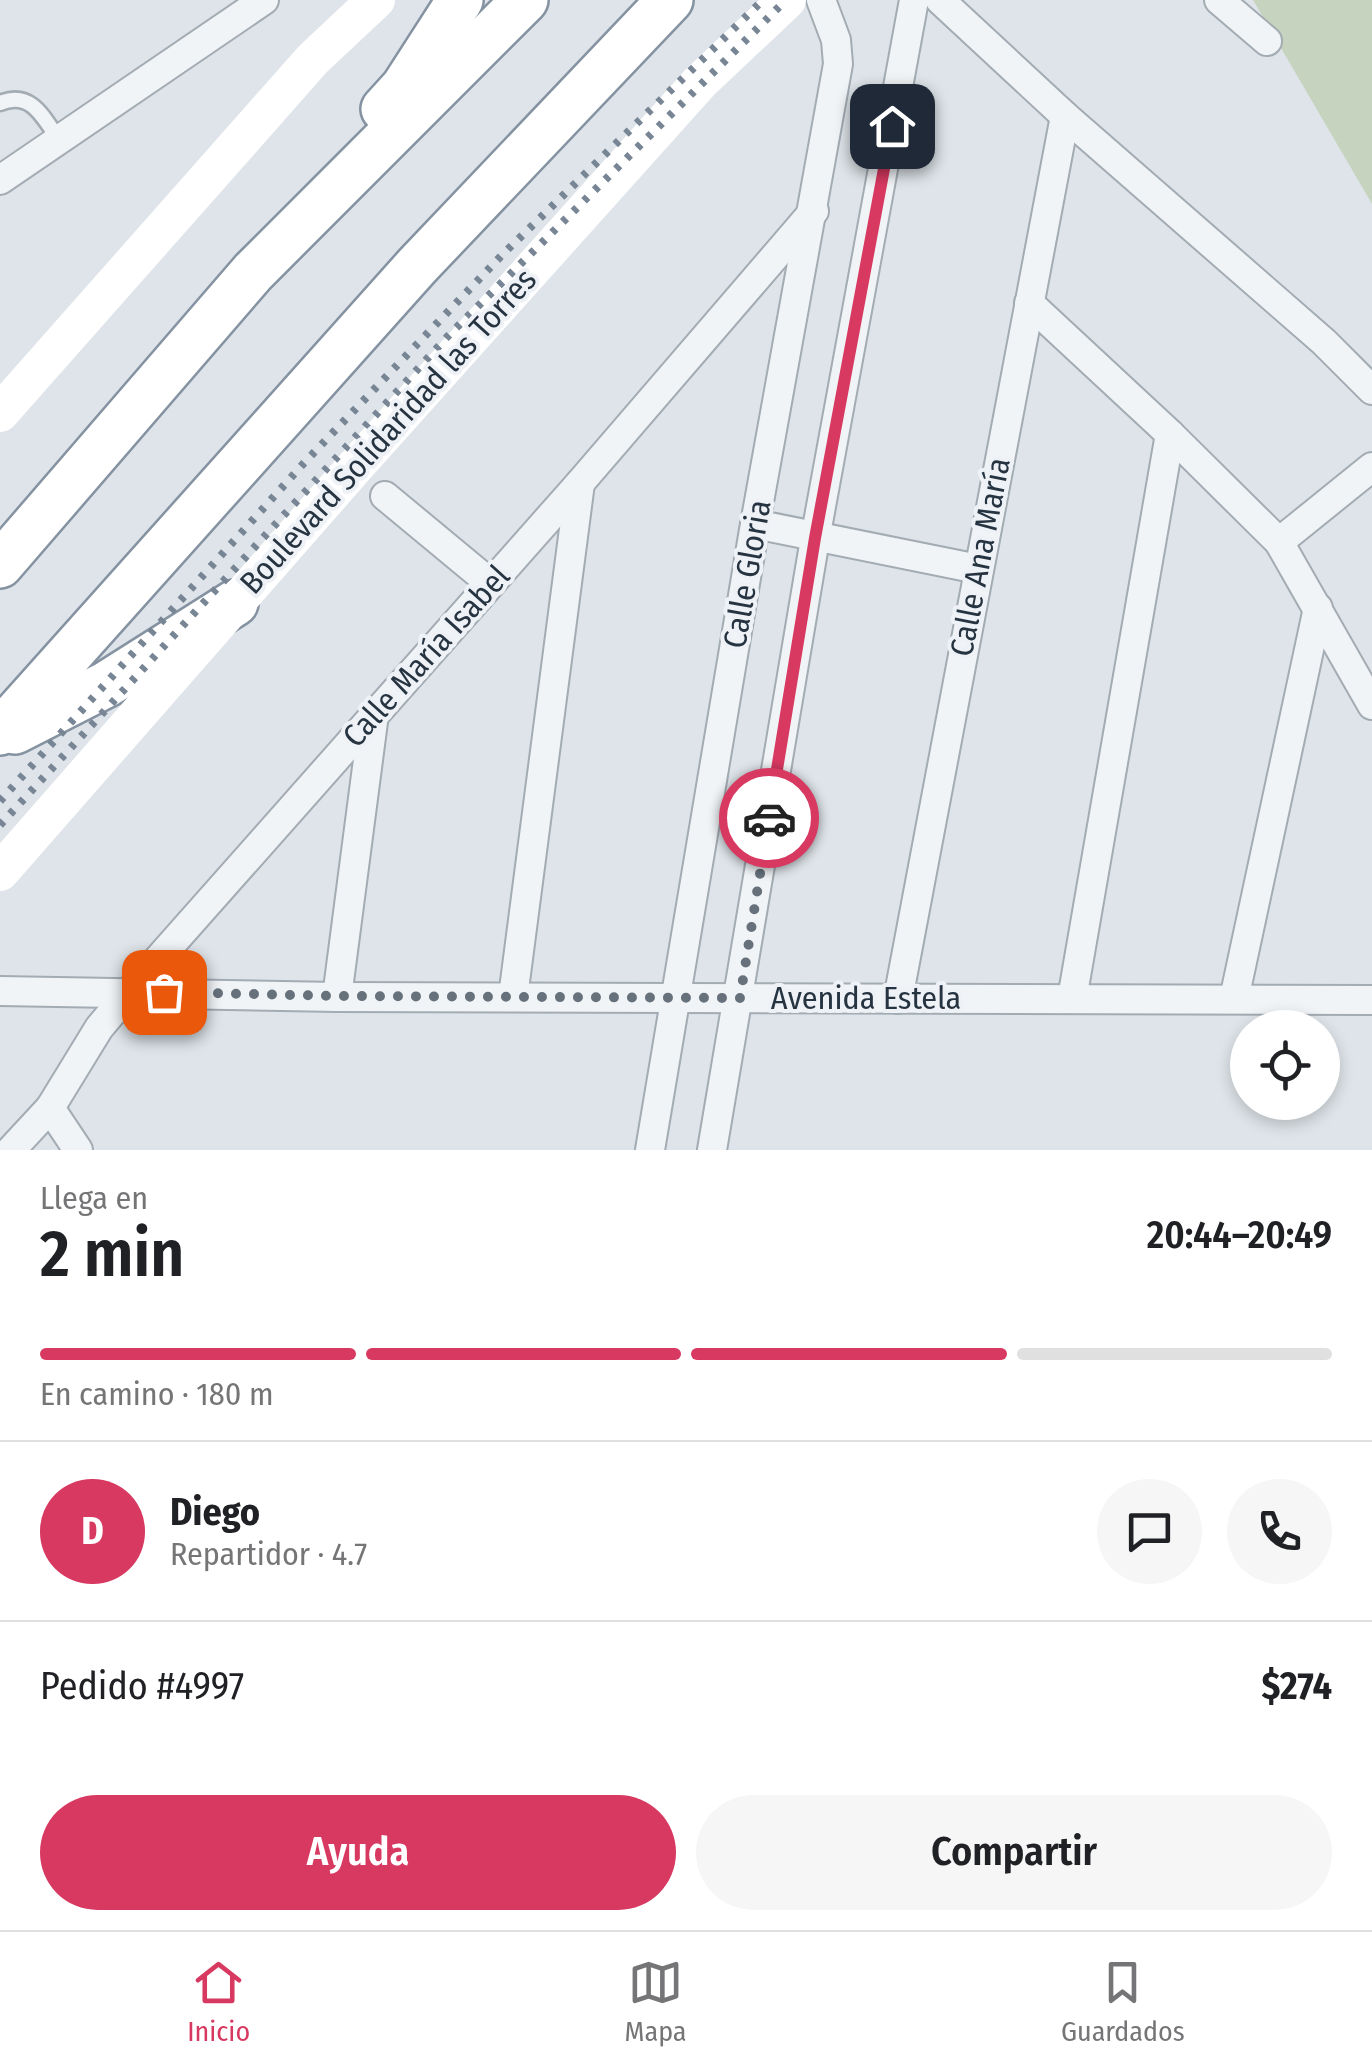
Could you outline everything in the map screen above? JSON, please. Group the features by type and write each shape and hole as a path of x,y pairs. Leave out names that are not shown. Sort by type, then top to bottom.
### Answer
{"highway":[{"path":"253,272 310,194 404,87 460,0"},
{"path":"0,565 253,272 524,0"},
{"path":"0,736 418,266 670,0"},
{"path":"0,736 107,684 235,603"}],"main road":[{"path":"0,414 312,59 376,0"},
{"name":"Boulevard Solidaridad las Torres","path":"0,872 700,82 787,0"}],"street":[{"path":"0,180 264,0"},
{"name":"Calle Gloria","path":"650,1150 755,524 838,64 836,40 821,0"},
{"path":"940,0 1065,116 1324,342 1372,390"},
{"path":"1219,0 1267,41"},
{"name":"Calle Gloria","path":"712,1150 815,538 918,4"},
{"name":"Calle Ana María","path":"898,999 1065,116"},
{"name":"Calle María Isabel","path":"11,1150 50,1108 99,1028 130,991 814,211"},
{"path":"1029,303 1280,542 1372,705"},
{"path":"1072,999 1170,434"},
{"path":"1280,542 1372,466"},
{"path":"513,996 580,482"},
{"path":"385,496 490,583"},
{"path":"755,524 978,570"},
{"path":"1234,999 1318,608"},
{"path":"337,996 374,714"},
{"name":"Avenida Estela","path":"0,991 1372,1000"},
{"path":"50,1108 78,1150"}],"lane":[{"path":"0,104 25,99 59,140"}],"green space":[{"path":"1253,0 1372,0 1372,204"}],"railway":[{"path":"0,801 304,463 502,255 763,0"},
{"path":"0,825 448,336 786,0"}],"way so far":[{"path":"164,992 740,998 769,818"}],"route":[{"path":"769,818 815,538 892,126"}]}
